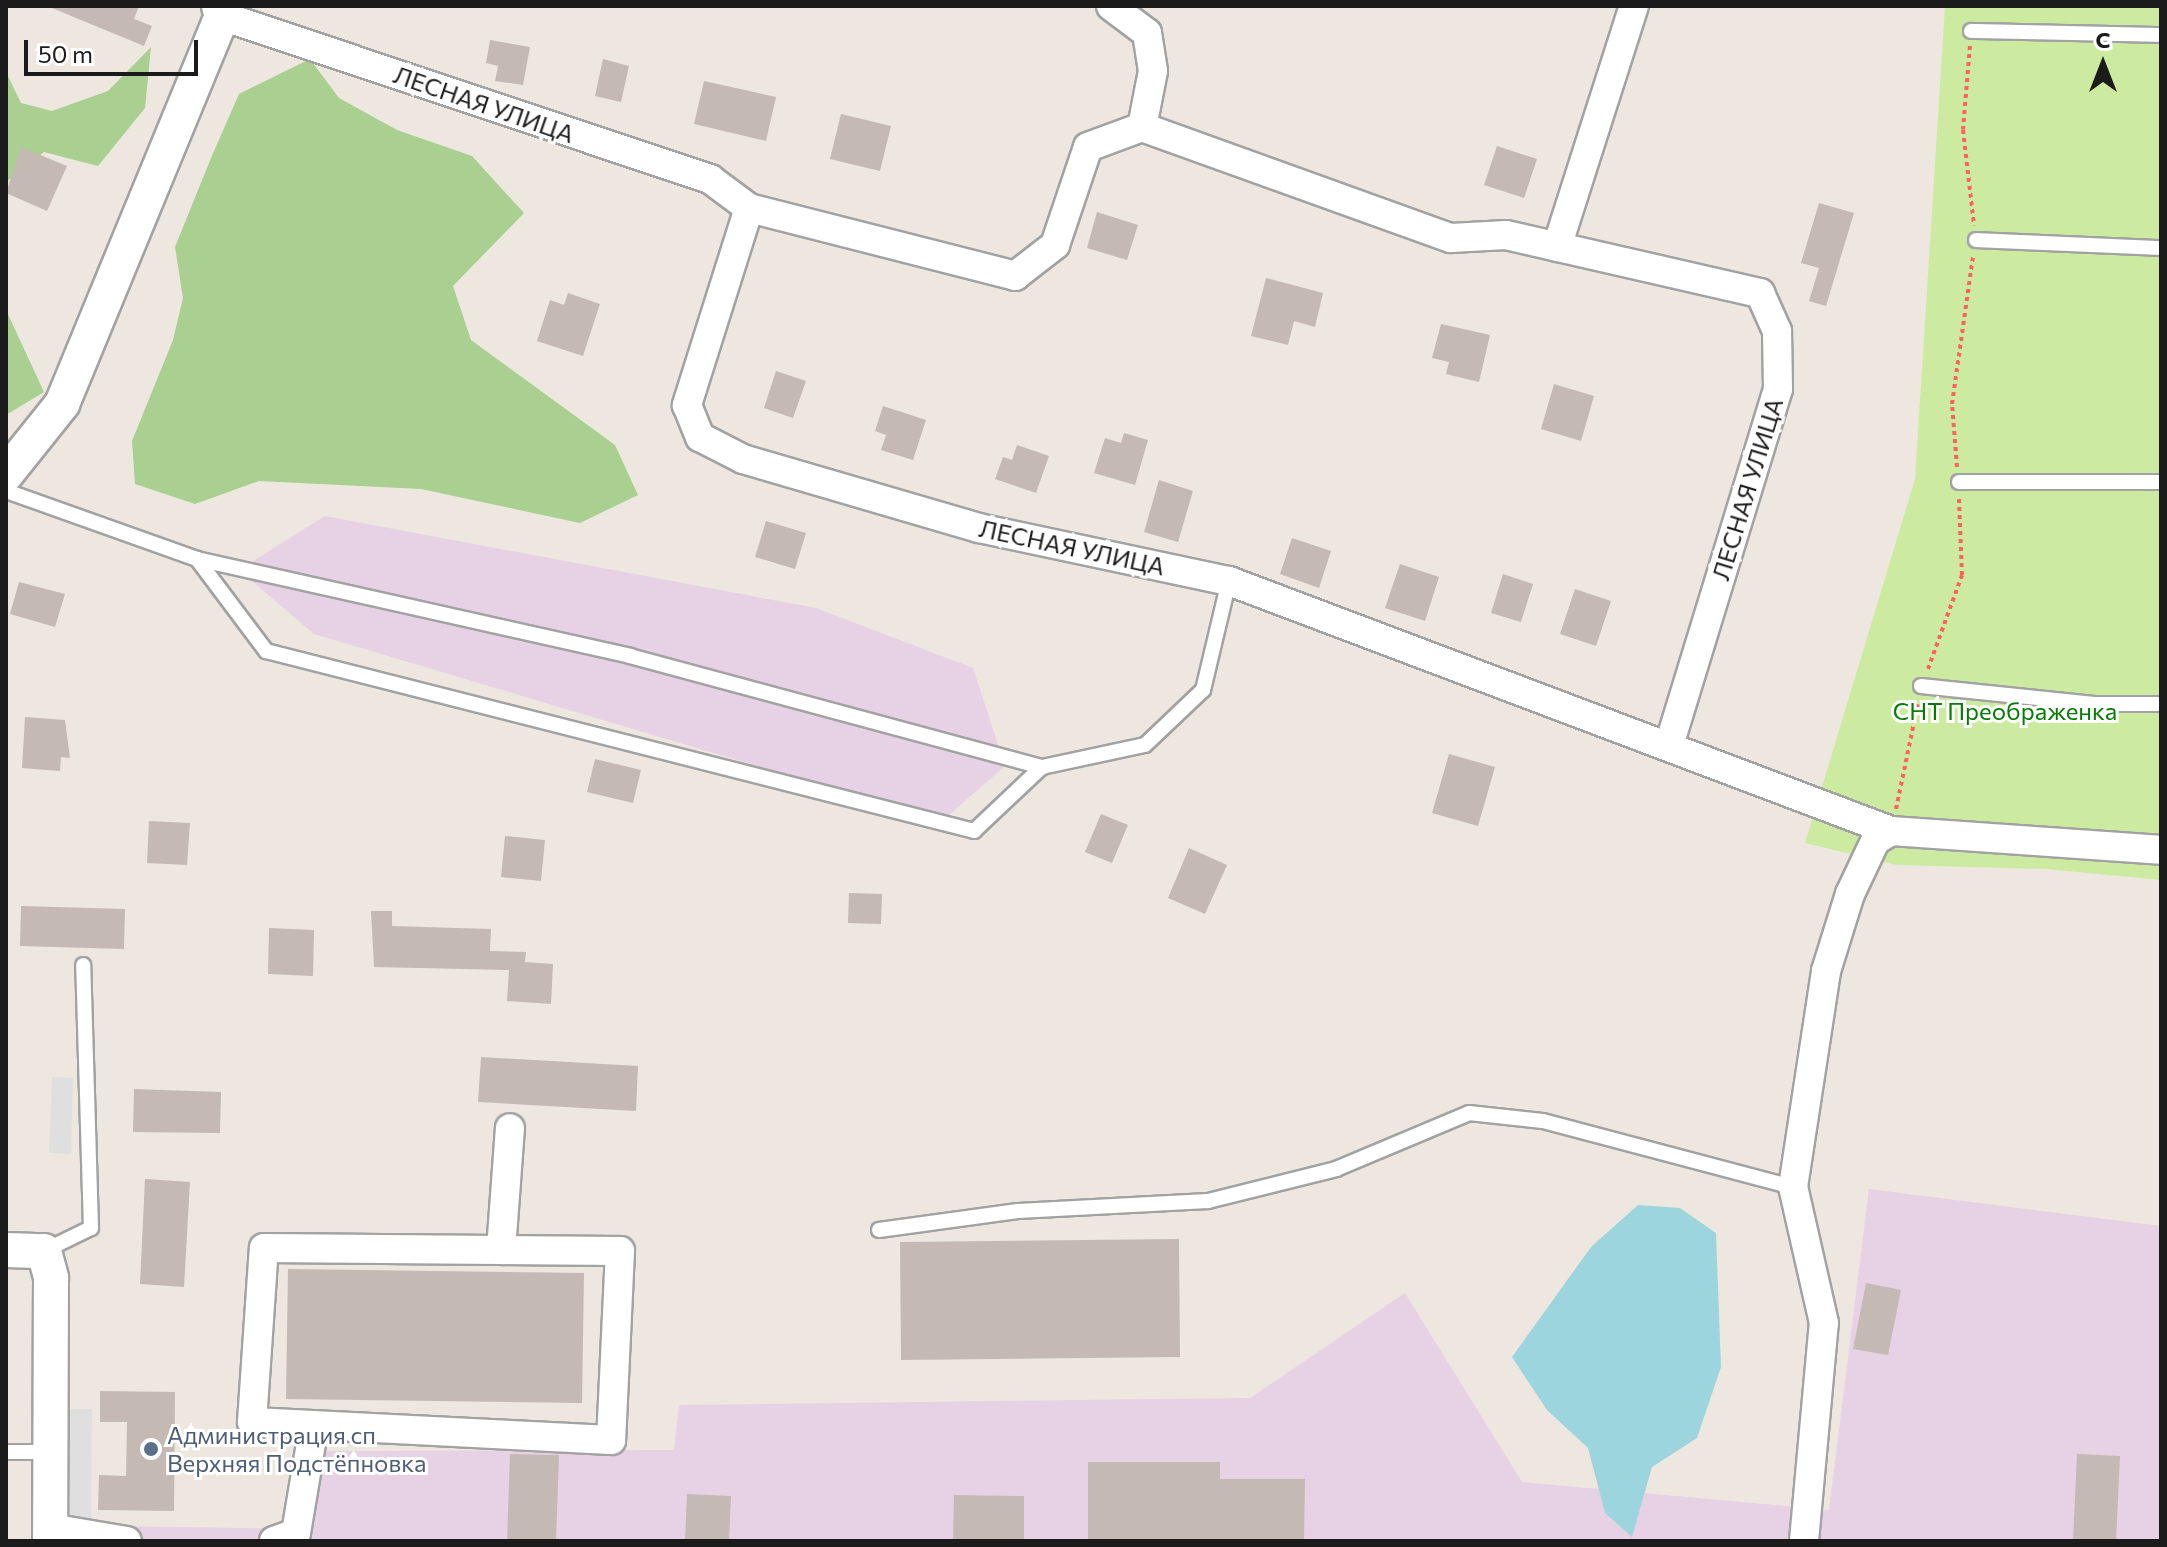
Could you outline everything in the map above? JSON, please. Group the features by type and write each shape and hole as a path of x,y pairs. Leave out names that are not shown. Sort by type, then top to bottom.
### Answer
{"street":[{"path":"1111,6 1147,33 1153,71 1142,127"},
{"path":"1557,247 1634,6"},
{"path":"6,473 62,404 222,9"},
{"name":"ЛЕСНАЯ УЛИЦА","path":"222,9 710,179 749,208 1015,276 1055,245 1088,147 1142,127 1451,238 1506,235 1760,293 1777,331 1778,389 1669,746"},
{"name":"ЛЕСНАЯ УЛИЦА","path":"749,208 687,405 700,437 743,459 979,528 1229,581 1891,831 2161,850"},
{"path":"1804,1541 1824,1323 1793,1187 1826,971 1850,894 1875,841 1891,831"},
{"path":"501,1250 510,1128"},
{"path":"264,1248 620,1251 611,1440 314,1425 252,1422 264,1248"},
{"path":"6,1250 44,1251 51,1278 50,1535 127,1541"},
{"path":"274,1541 296,1533 314,1425"}],"lane":[{"path":"1971,31 2161,35"},
{"path":"1976,240 2161,248"},
{"path":"1959,482 2161,482"},
{"path":"6,491 197,559 630,656 1042,767 1145,745 1203,690 1229,581"},
{"path":"197,559 266,651 974,831 1042,767"},
{"path":"1921,686 2094,704 2161,704"},
{"path":"44,1251 91,1228 83,965"},
{"path":"879,1230 1018,1211 1208,1201 1336,1169 1469,1113 1543,1121 1793,1187"},
{"path":"6,1452 50,1452"}],"path":[{"path":"1891,831 1921,686 1962,575 1959,482 1952,404 1976,240 1963,130 1971,31"}],"shaded area":[{"path":"325,516 816,608 973,668 1005,766 942,821 314,634 239,570"},
{"path":"52,1077 73,1078 71,1154 49,1153"},
{"path":"1869,1189 2161,1226 2161,1541 104,1541 105,1526 310,1529 312,1451 674,1450 679,1405 1250,1398 1405,1293 1522,1482 1829,1510"},
{"path":"60,1409 92,1409 91,1541 59,1541"}],"green space":[{"name":"СНТ Преображенка","path":"1945,6 2161,6 2161,880 2046,869 1897,865 1805,843 1915,479"},
{"path":"151,47 145,108 98,166 44,152 6,182 6,72 21,103 52,111 108,91"},
{"path":"310,59 339,98 397,130 472,156 524,213 453,286 471,340 615,445 638,495 580,523 421,489 259,481 195,504 135,484 132,441 173,340 183,298 175,247 211,158 239,94"},
{"path":"6,310 44,392 6,415"}],"water":[{"path":"1638,1205 1680,1208 1716,1233 1721,1367 1697,1438 1652,1467 1632,1537 1605,1513 1588,1448 1547,1410 1512,1357 1591,1247"}],"building":[{"path":"47,6 139,6 134,19 152,26 144,46"},
{"path":"490,40 530,47 523,85 495,81 498,66 486,63"},
{"path":"603,59 629,66 621,102 595,96"},
{"path":"704,81 776,97 766,141 694,124"},
{"path":"841,114 891,126 880,171 830,159"},
{"path":"1497,146 1537,159 1524,198 1484,185"},
{"path":"21,147 67,166 47,211 6,193"},
{"path":"1819,203 1854,213 1826,306 1809,301 1819,268 1801,263"},
{"path":"1097,212 1138,225 1127,260 1087,248"},
{"path":"1266,278 1323,293 1315,327 1294,321 1288,345 1251,336"},
{"path":"568,293 600,304 583,356 537,341 550,300 564,305"},
{"path":"1441,324 1490,335 1479,382 1446,374 1449,362 1432,358"},
{"path":"776,371 806,381 793,418 764,408"},
{"path":"1554,384 1594,396 1581,441 1541,429"},
{"path":"883,406 926,420 913,460 881,450 886,435 875,431"},
{"path":"1124,433 1148,440 1135,485 1094,473 1105,438 1121,443"},
{"path":"1017,445 1049,456 1036,493 995,479 1003,457 1012,460"},
{"path":"1159,480 1193,491 1178,542 1144,532"},
{"path":"766,521 806,533 795,569 755,557"},
{"path":"1292,538 1331,551 1319,588 1280,574"},
{"path":"1400,564 1439,577 1425,621 1385,608"},
{"path":"1503,574 1533,584 1521,622 1491,613"},
{"path":"19,582 65,594 55,627 10,614"},
{"path":"1575,589 1611,601 1596,646 1560,634"},
{"path":"25,717 65,720 70,758 61,757 60,771 22,768"},
{"path":"1449,754 1495,767 1478,826 1432,813"},
{"path":"595,759 641,770 633,803 587,792"},
{"path":"1101,814 1128,825 1112,863 1085,852"},
{"path":"149,821 190,823 187,865 147,863"},
{"path":"505,836 545,840 541,881 501,877"},
{"path":"1189,848 1227,865 1205,914 1168,898"},
{"path":"849,893 882,894 881,924 848,923"},
{"path":"21,906 125,909 124,949 20,946"},
{"path":"371,911 392,911 392,926 491,929 490,951 526,952 525,962 553,964 551,1004 507,1001 509,970 374,967"},
{"path":"269,928 314,930 313,976 268,974"},
{"path":"481,1057 638,1066 636,1111 478,1102"},
{"path":"134,1089 221,1092 220,1133 133,1132"},
{"path":"145,1179 190,1182 184,1287 140,1284"},
{"path":"1179,1239 1180,1357 901,1360 900,1242"},
{"path":"288,1269 584,1273 582,1403 286,1399"},
{"path":"1866,1283 1901,1290 1888,1355 1853,1349"},
{"name":"Администрация сп Верхняя Подстёпновка","path":"100,1391 175,1392 174,1511 98,1510 99,1475 126,1476 127,1422 100,1422"},
{"path":"510,1454 559,1455 556,1541 507,1541"},
{"path":"2077,1454 2120,1456 2116,1541 2073,1541"},
{"path":"1088,1462 1220,1462 1220,1479 1305,1479 1304,1541 1088,1541"},
{"path":"687,1494 731,1496 729,1541 685,1541"},
{"path":"954,1495 1024,1496 1024,1541 953,1541"}],"place":[{"name":"Администрация сп Верхняя Подстёпновка","path":"151,1449"}]}
